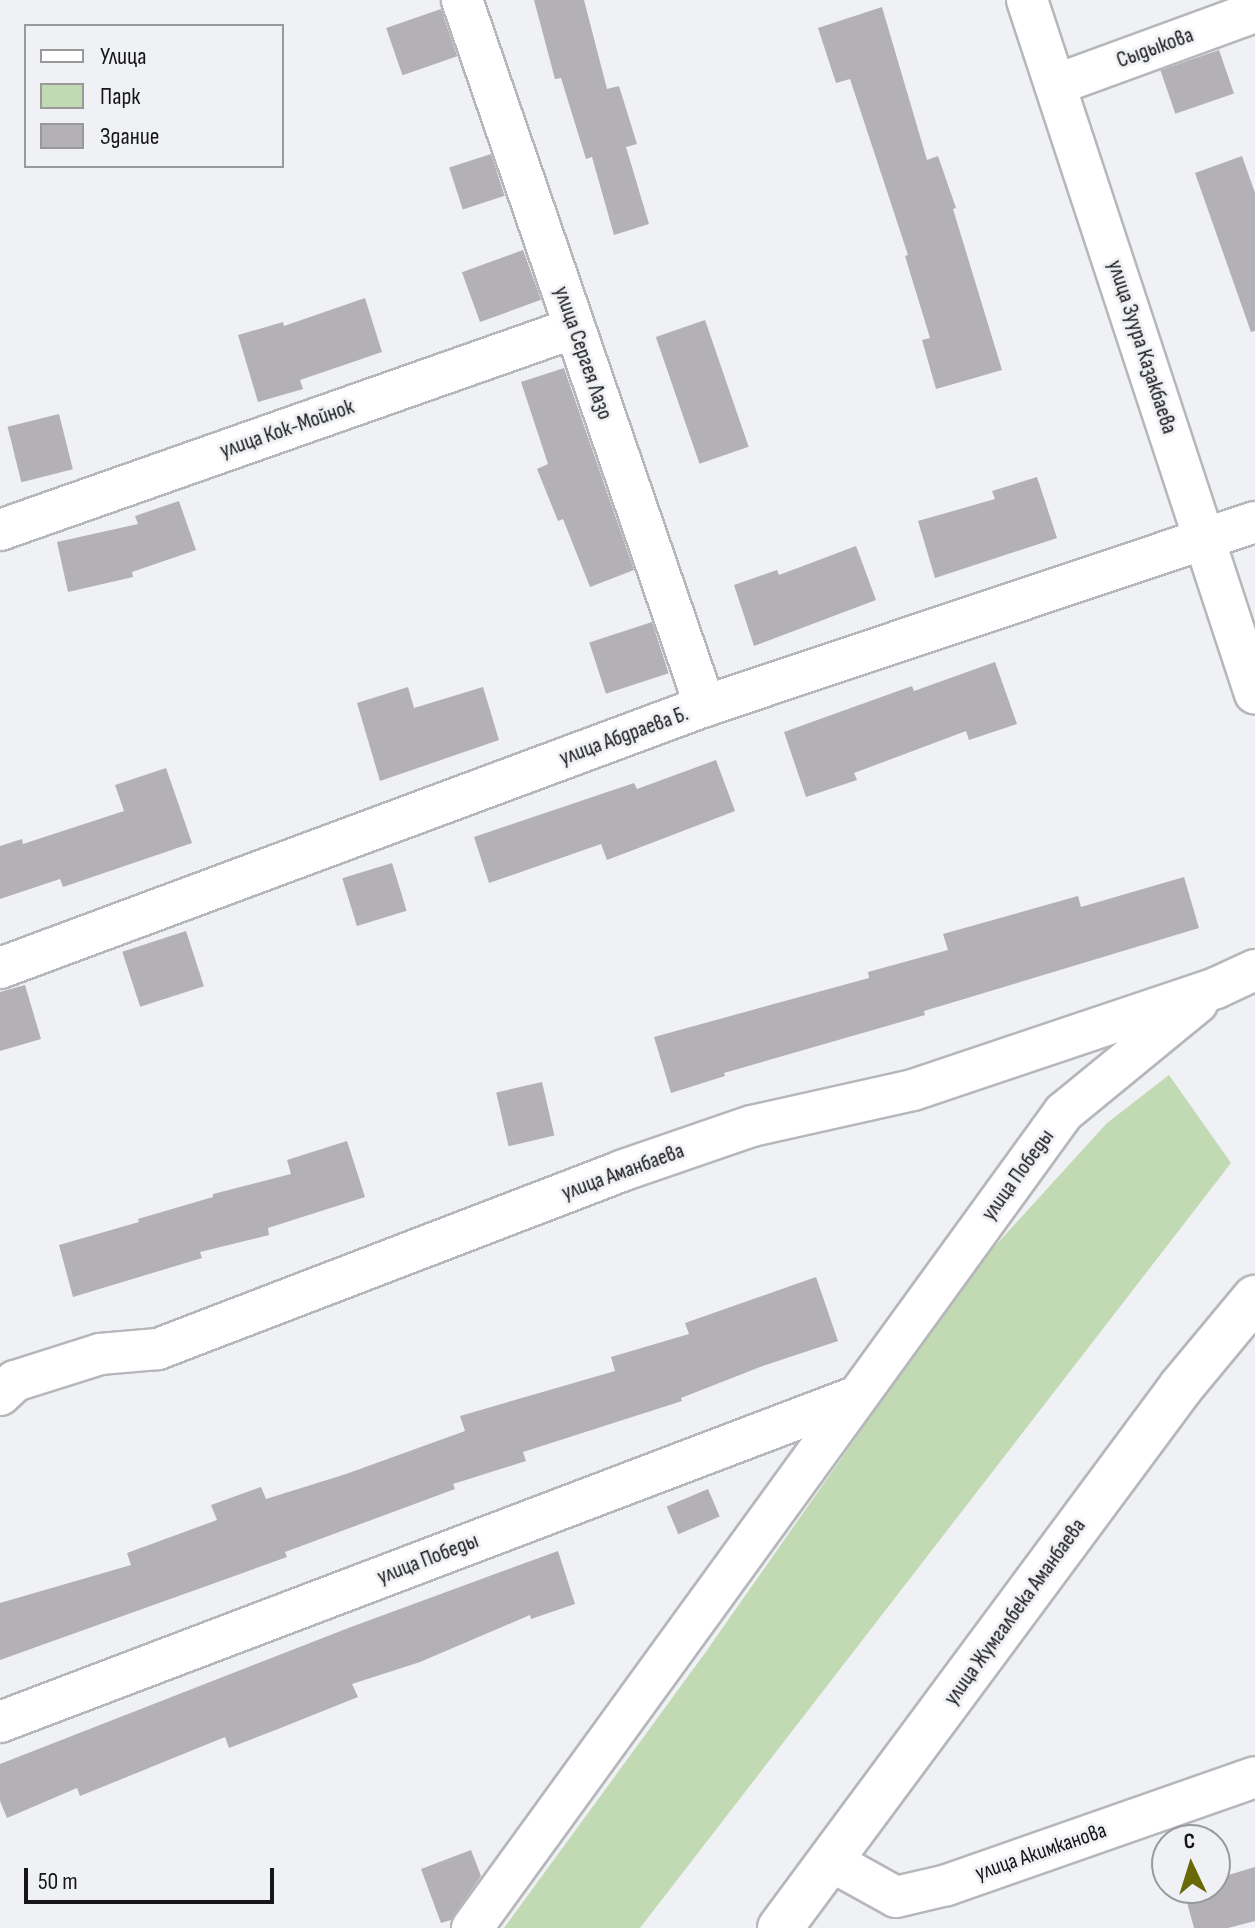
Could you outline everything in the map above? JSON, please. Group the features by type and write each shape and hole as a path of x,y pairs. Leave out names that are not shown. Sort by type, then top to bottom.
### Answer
{"main road":[{"name":"улица Жумгалбека Аманбаева","path":"780,1928 1181,1387 1255,1298"}],"street":[{"name":"улица Сергея Лазо","path":"462,0 705,706"},
{"name":"улица Зуура Казакбаева","path":"1027,0 1255,694"},
{"name":"Сыдыкова","path":"1055,85 1255,12"},
{"name":"улица Кок-Мойнок","path":"0,530 574,328"},
{"name":"улица Абдраева Б.","path":"0,968 705,706 1255,522"},
{"name":"улица Аманбаева","path":"0,1395 15,1381 100,1354 158,1349 606,1177 752,1126 913,1090 1216,988 1255,970"},
{"name":"улица Победы","path":"472,1928 1064,1112 1216,988"},
{"name":"улица Победы","path":"0,1722 855,1397"},
{"name":"улица Акимканова","path":"831,1861 896,1897 947,1885 1255,1777"}],"green space":[{"path":"1169,1075 1231,1163 640,1928 504,1928 705,1653 974,1269 1107,1123"}],"building":[{"path":"534,0 584,0 607,89 619,86 637,144 626,147 649,224 614,235 592,157 586,159 561,78 555,79"},
{"path":"882,7 927,160 938,156 956,208 953,209 1002,370 936,389 922,340 930,338 905,256 908,255 850,79 836,83 818,28"},
{"path":"441,9 457,56 402,75 386,28"},
{"path":"1219,50 1234,93 1175,114 1160,70"},
{"path":"491,154 505,196 463,209 449,168"},
{"path":"1242,156 1255,193 1255,331 1251,332 1195,173"},
{"path":"523,250 541,300 480,322 462,272"},
{"path":"365,298 382,352 300,380 303,389 258,402 238,335 283,322 284,326"},
{"path":"705,320 749,447 699,464 656,337"},
{"path":"564,368 634,570 590,587 563,519 558,521 537,469 548,464 521,382"},
{"path":"59,414 73,469 21,482 8,427"},
{"path":"1037,477 1057,538 935,578 918,521 995,499 992,491"},
{"path":"179,501 196,550 132,572 133,577 68,592 57,542 138,524 135,516"},
{"path":"856,546 876,600 754,646 734,585 777,570 779,575"},
{"path":"652,622 669,673 606,694 589,642"},
{"path":"995,662 1017,724 969,740 966,731 854,773 857,780 806,797 784,732 912,686 914,691"},
{"path":"408,687 414,708 483,687 499,740 380,781 357,703"},
{"path":"716,760 735,811 607,860 601,844 489,883 474,837 634,783 637,789"},
{"path":"166,768 192,843 63,887 60,879 0,899 0,846 22,839 23,844 124,811 115,785"},
{"path":"392,863 407,911 357,926 342,878"},
{"path":"1184,877 1199,928 924,1011 925,1015 724,1073 725,1076 671,1093 654,1037 869,978 868,972 948,950 943,934 1078,896 1081,907"},
{"path":"186,931 204,986 140,1007 122,952"},
{"path":"25,985 41,1039 0,1051 0,992"},
{"path":"542,1082 554,1136 509,1146 496,1093"},
{"path":"347,1141 365,1197 268,1228 269,1235 200,1252 202,1258 73,1297 59,1245 139,1222 138,1219 213,1197 213,1194 291,1174 287,1160"},
{"path":"816,1277 838,1341 760,1367 681,1398 682,1401 523,1452 526,1461 453,1484 455,1489 285,1552 287,1557 0,1660 0,1603 131,1565 127,1553 217,1520 211,1505 261,1487 266,1499 465,1431 460,1416 615,1371 611,1357 689,1334 685,1323"},
{"path":"708,1489 720,1517 678,1534 667,1507"},
{"path":"558,1551 575,1604 531,1619 530,1615 420,1662 352,1684 358,1697 229,1748 225,1737 80,1796 77,1788 7,1818 0,1801 0,1764 351,1627"},
{"path":"471,1850 481,1876 451,1920 441,1923 421,1869"},
{"path":"1255,1867 1255,1921 1228,1928 1194,1928 1187,1904 1231,1904 1231,1874"}]}
